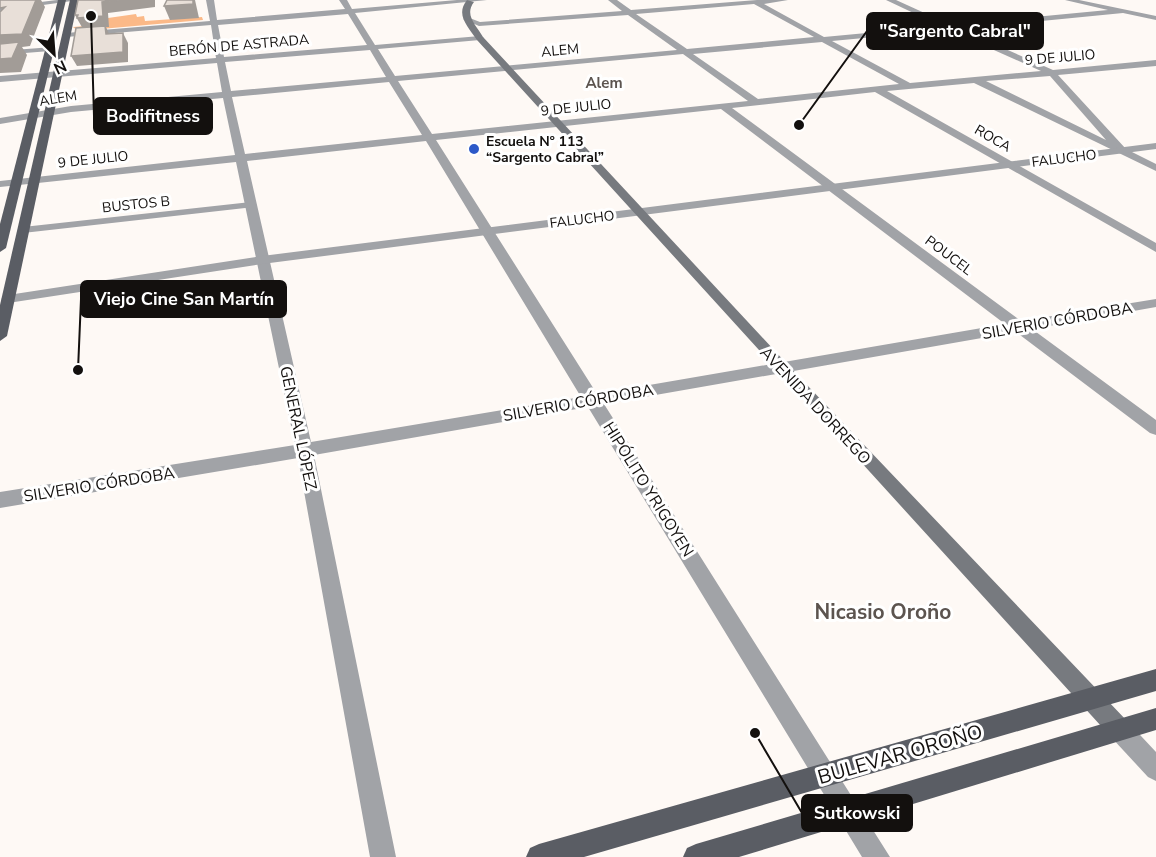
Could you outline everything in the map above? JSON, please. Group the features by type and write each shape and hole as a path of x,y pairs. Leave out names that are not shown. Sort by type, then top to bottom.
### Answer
{"main road":[{"path":"0,336 3,300 23,230 74,0"},
{"path":"0,248 61,1"},
{"path":"467,19 465,8 470,1"},
{"name":"AVENIDA DORREGO","path":"470,1 478,11 479,31"},
{"name":"AVENIDA DORREGO","path":"467,19 508,68 782,368 1119,729"},
{"name":"BULEVAR OROÑO","path":"539,857 1156,680"},
{"path":"696,857 1156,719"}],"street":[{"path":"0,9 74,0"},
{"name":"GENERAL LÓPEZ","path":"210,0 227,95 305,452 383,857"},
{"path":"66,34 214,21 346,5 483,0"},
{"path":"612,0 757,103"},
{"name":"BERÓN DE ASTRADA","path":"0,79 374,46 628,12 784,0"},
{"path":"890,0 955,27 1052,73 1121,150"},
{"path":"1069,0 1155,17"},
{"path":"754,1 909,86"},
{"name":"HIPÓLITO YRIGOYEN","path":"346,5 394,78 877,857"},
{"path":"1148,7 1155,17"},
{"name":"ALEM","path":"0,121 49,112 394,78 1124,11"},
{"name":"BERÓN DE ASTRADA","path":"467,19 479,31"},
{"path":"0,52 50,49"},
{"name":"9 DE JULIO","path":"0,184 909,86 1156,63"},
{"path":"975,80 1156,168"},
{"name":"ROCA","path":"878,90 1156,248"},
{"name":"POUCEL","path":"723,106 1156,429"},
{"name":"FALUCHO","path":"3,300 262,260 1156,146"},
{"name":"SILVERIO CÓRDOBA","path":"0,500 305,452 593,399 1156,303"},
{"name":"AVENIDA DORREGO","path":"1119,729 1156,769"}],"lane":[{"name":"BUSTOS B","path":"23,230 251,205"}],"shaded area":[{"path":"136,14 137,17 144,16 145,21 202,17 203,20 78,31 73,27 108,24 108,18"}],"building":[{"path":"0,0 36,0 22,34 0,35 0,12 5,7 0,8"},
{"path":"78,0 119,0 102,2 103,16 77,18 78,15 75,15"},
{"path":"167,0 193,0 193,4 164,6"},
{"path":"105,26 106,34 123,33 123,52 71,56 76,28"},
{"path":"19,42 12,58 0,59 0,44"}],"place":[{"name":"Bodifitness","path":"91,16"},
{"name":"\"Sargento Cabral\"","path":"799,125"},
{"name":"Escuela Nº 113 “Sargento Cabral”","path":"474,149"},
{"name":"Viejo Cine San Martín","path":"78,370"},
{"name":"Sutkowski","path":"755,733"}],"district":[{"name":"Alem","path":"604,83"},
{"name":"Nicasio Oroño","path":"883,612"}]}
